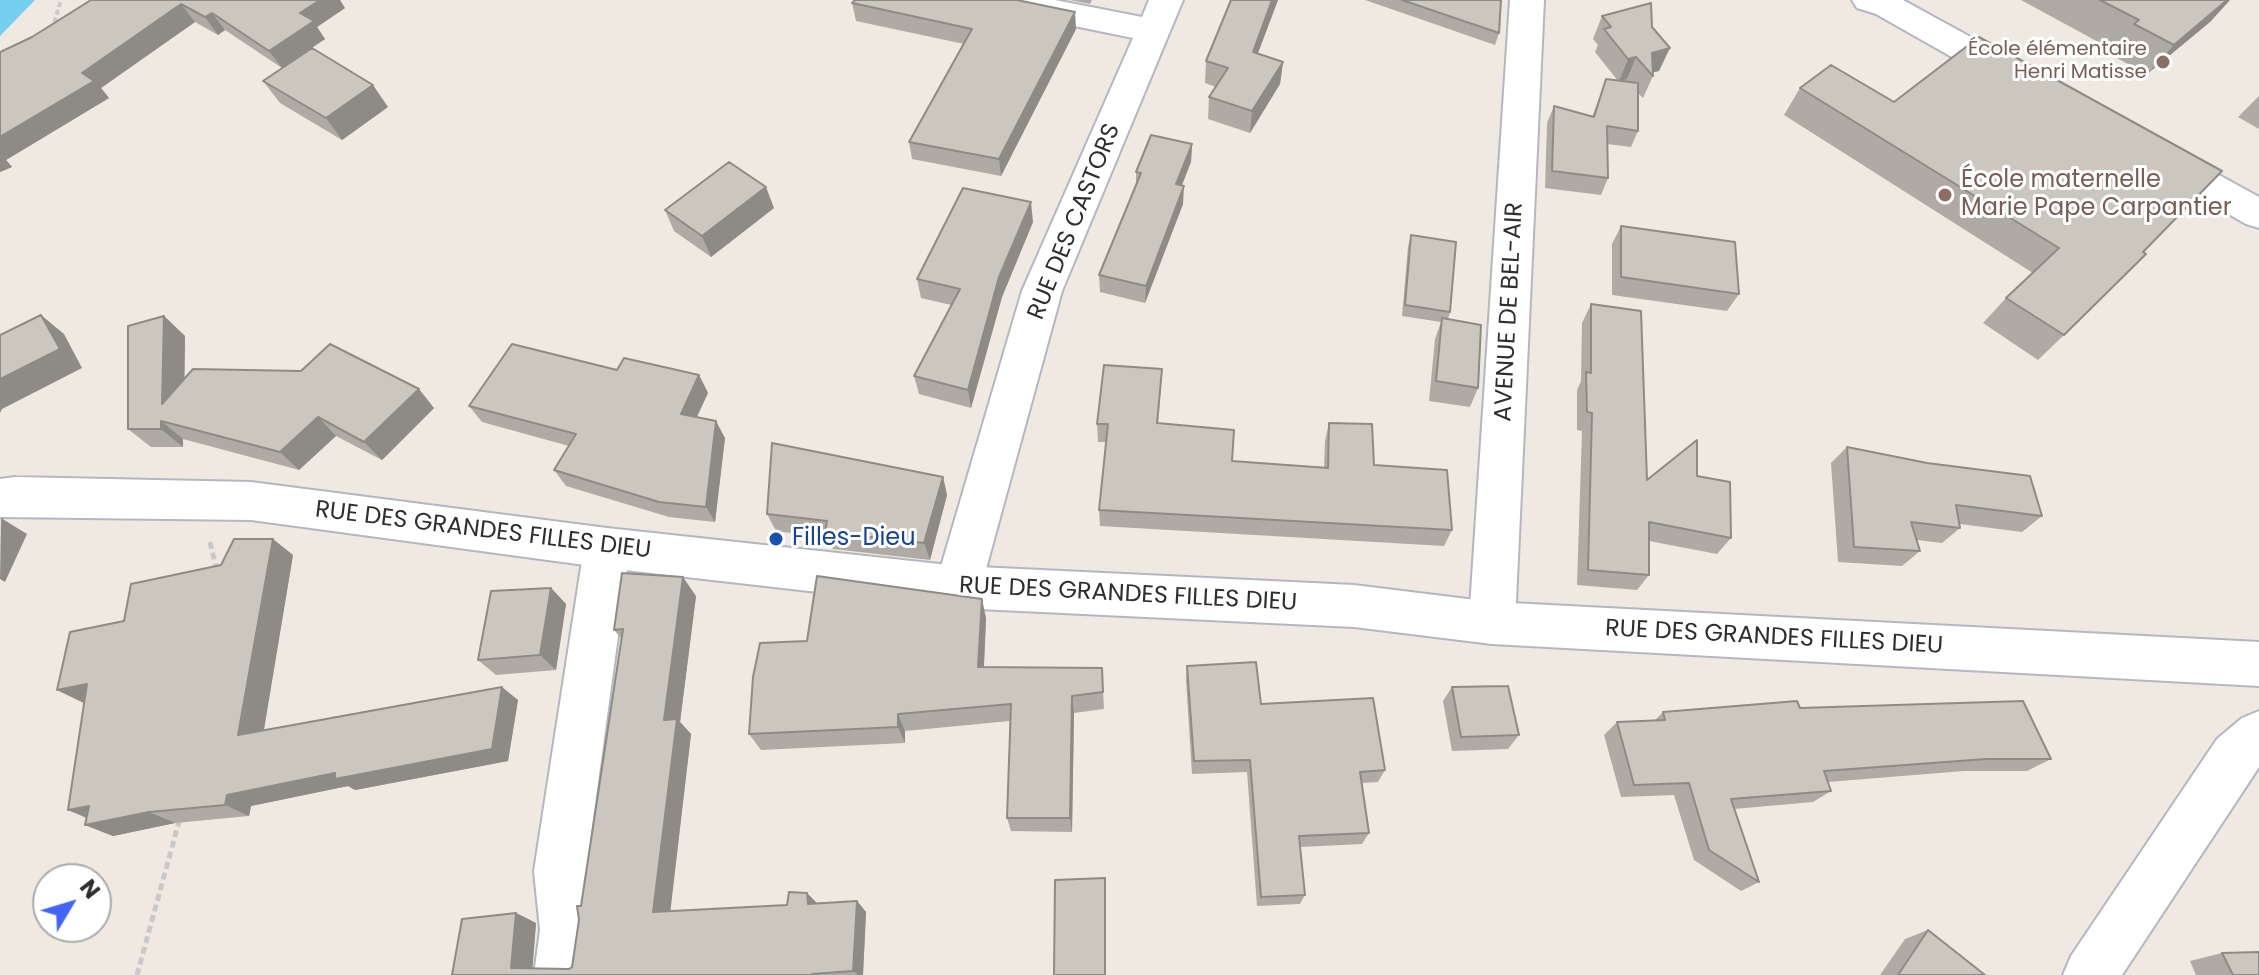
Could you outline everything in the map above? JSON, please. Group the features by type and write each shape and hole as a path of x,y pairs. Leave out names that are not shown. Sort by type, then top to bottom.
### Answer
{"street":[{"path":"1001,0 1160,16"},
{"name":"AVENUE DE BEL-AIR","path":"1492,623 1527,0"},
{"path":"1869,0 1888,6 2042,92"},
{"name":"RUE DES CASTORS","path":"958,587 1042,291 1160,16"},
{"path":"2123,138 2259,214"},
{"name":"RUE DES GRANDES FILLES DIEU","path":"0,498 251,501 607,548 958,587 1354,606 1492,623 2259,664"},
{"path":"561,975 567,930 560,871 607,548"},
{"path":"2090,975 2147,894 2235,756 2259,735"}],"path":[{"path":"51,33 61,0"},
{"path":"137,975 181,813"}],"water":[{"path":"0,0 35,0 0,36"}],"building":[{"path":"91,0 320,0 300,13 314,21 269,51 212,13 205,17 181,4 82,73 94,81 0,137 0,52 32,37"},
{"path":"855,0 1017,0 1075,12 999,159 909,142 972,29 852,3"},
{"path":"1231,0 1272,0 1253,52 1283,62 1252,111 1209,97 1228,68 1206,61"},
{"path":"1402,0 1501,0 1499,33"},
{"path":"2100,0 2227,0 2174,45 2134,24 2139,20"},
{"path":"1651,3 1652,27 1670,48 1652,53 1653,76 1636,57 1628,59 1604,29 1611,27 1602,16"},
{"path":"1979,37 2222,171 2143,252 2146,254 2064,335 2006,298 2059,248 1800,88 1831,65 1894,102"},
{"path":"312,48 373,85 326,118 263,81"},
{"path":"1606,79 1638,83 1638,131 1607,126 1608,178 1552,171 1554,106 1594,117"},
{"path":"1151,135 1192,144 1176,184 1184,186 1146,286 1099,275 1141,173 1136,172"},
{"path":"729,162 766,187 702,236 665,210"},
{"path":"963,188 1031,202 999,277 968,390 914,376 960,289 917,279"},
{"path":"1621,226 1735,242 1739,294 1621,277"},
{"path":"1411,235 1456,242 1450,312 1405,305"},
{"path":"1591,304 1641,311 1647,480 1697,440 1697,476 1730,482 1731,538 1649,522 1649,575 1588,570 1592,413 1587,412 1586,372 1591,373"},
{"path":"41,315 60,349 0,379 0,335"},
{"path":"164,316 162,404 193,369 301,371 330,344 419,389 364,442 318,417 280,452 161,421 161,429 128,429 128,326"},
{"path":"1442,318 1481,325 1478,388 1436,381"},
{"path":"512,344 617,370 624,358 699,375 681,414 716,421 706,507 659,502 554,470 576,434 469,406"},
{"path":"1104,365 1162,369 1157,423 1234,430 1232,461 1328,468 1329,423 1372,424 1374,465 1447,470 1452,530 1099,510 1108,424 1097,424"},
{"path":"772,443 943,477 924,543 825,532 827,521 767,514"},
{"path":"1847,447 1927,463 2030,476 2042,516 1956,505 1960,528 1911,522 1920,551 1854,547"},
{"path":"234,539 273,539 238,735 502,687 492,749 335,779 335,773 227,795 225,805 149,812 85,825 89,806 68,810 87,684 57,690 70,632 124,621 131,584 221,565"},
{"path":"622,573 683,577 664,720 677,719 653,912 787,905 789,892 807,893 808,904 857,901 853,971 812,975 452,975 462,919 516,913 511,968 572,967 579,920 577,906 581,906 623,629 614,630"},
{"path":"817,576 982,599 978,667 1102,668 1103,692 1072,696 1070,818 1007,818 1011,704 898,714 898,727 749,734 753,677 760,643 807,641"},
{"path":"551,588 540,655 478,660 491,591"},
{"path":"1256,662 1261,704 1373,698 1385,770 1360,772 1369,833 1299,836 1305,895 1261,897 1250,760 1194,761 1187,666"},
{"path":"1508,686 1519,735 1461,737 1452,687"},
{"path":"1797,701 1800,708 2023,701 2051,759 1986,759 1824,771 1831,791 1731,799 1759,882 1709,850 1689,783 1634,785 1617,722 1665,720 1663,712"},
{"path":"1105,878 1105,975 1054,975 1055,880"},
{"path":"1928,930 1985,975 1898,975"},
{"path":"2259,952 2259,975 2233,975 2222,953"}],"place":[{"name":"École élémentaire Henri Matisse","path":"2163,62"},
{"name":"École maternelle Marie Pape Carpantier","path":"1945,195"},
{"name":"Filles-Dieu","path":"776,539"}]}
